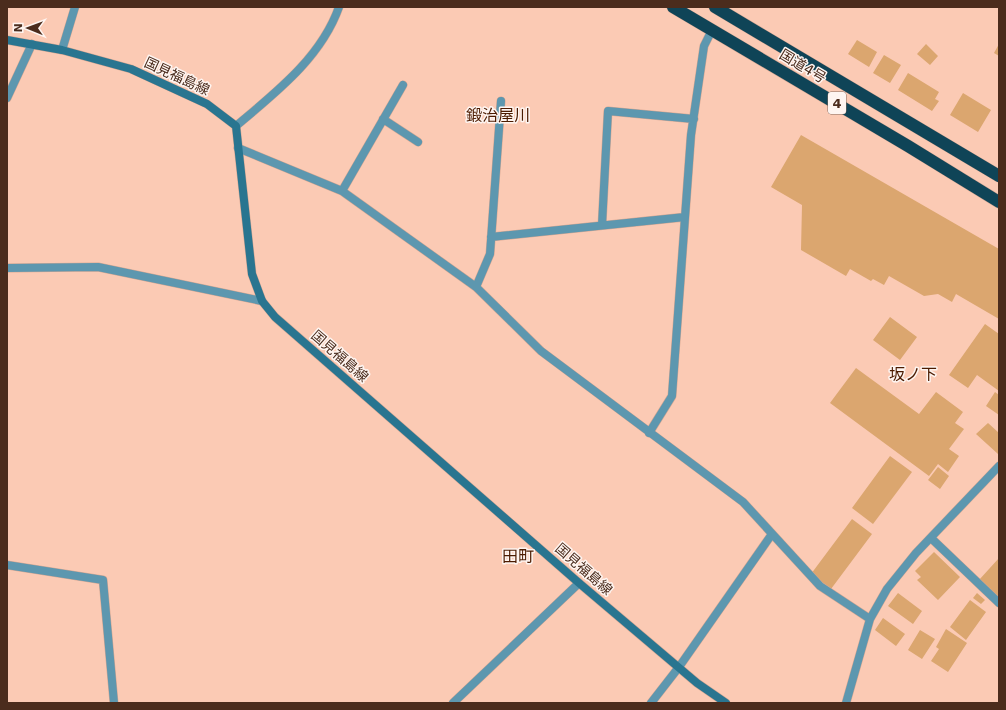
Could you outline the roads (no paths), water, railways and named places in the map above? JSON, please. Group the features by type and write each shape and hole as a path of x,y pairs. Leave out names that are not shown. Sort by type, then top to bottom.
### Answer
{"highway":[{"name":"国道4号","path":"673,7 908,146 999,202"},
{"name":"国道4号","path":"715,7 999,176"}],"main road":[{"name":"国見福島線","path":"7,40 62,50 131,69 207,104 236,126 252,274 262,301 275,316 579,583 679,667 726,703"}],"street":[{"path":"62,50 74,7"},
{"path":"236,126 288,82 315,49 335,18 339,7"},
{"path":"649,433 672,396 685,217 694,119 704,46 712,30"},
{"path":"7,98 32,44"},
{"path":"342,191 403,85"},
{"path":"476,286 490,254 501,101"},
{"path":"602,225 608,111 694,119"},
{"path":"383,119 418,142"},
{"path":"238,148 342,191 476,286 541,351 743,502 820,586 870,619"},
{"path":"491,237 685,217"},
{"path":"7,268 98,267 262,301"},
{"path":"846,703 870,619 896,577 999,466"},
{"path":"651,703 679,667 772,534"},
{"path":"931,538 999,603"},
{"path":"7,566 103,580 114,703"},
{"path":"453,703 579,583"}],"district":[{"name":"鍛治屋川","path":"498,115"},
{"name":"坂ノ下","path":"913,374"},
{"name":"田町","path":"518,556"}]}
